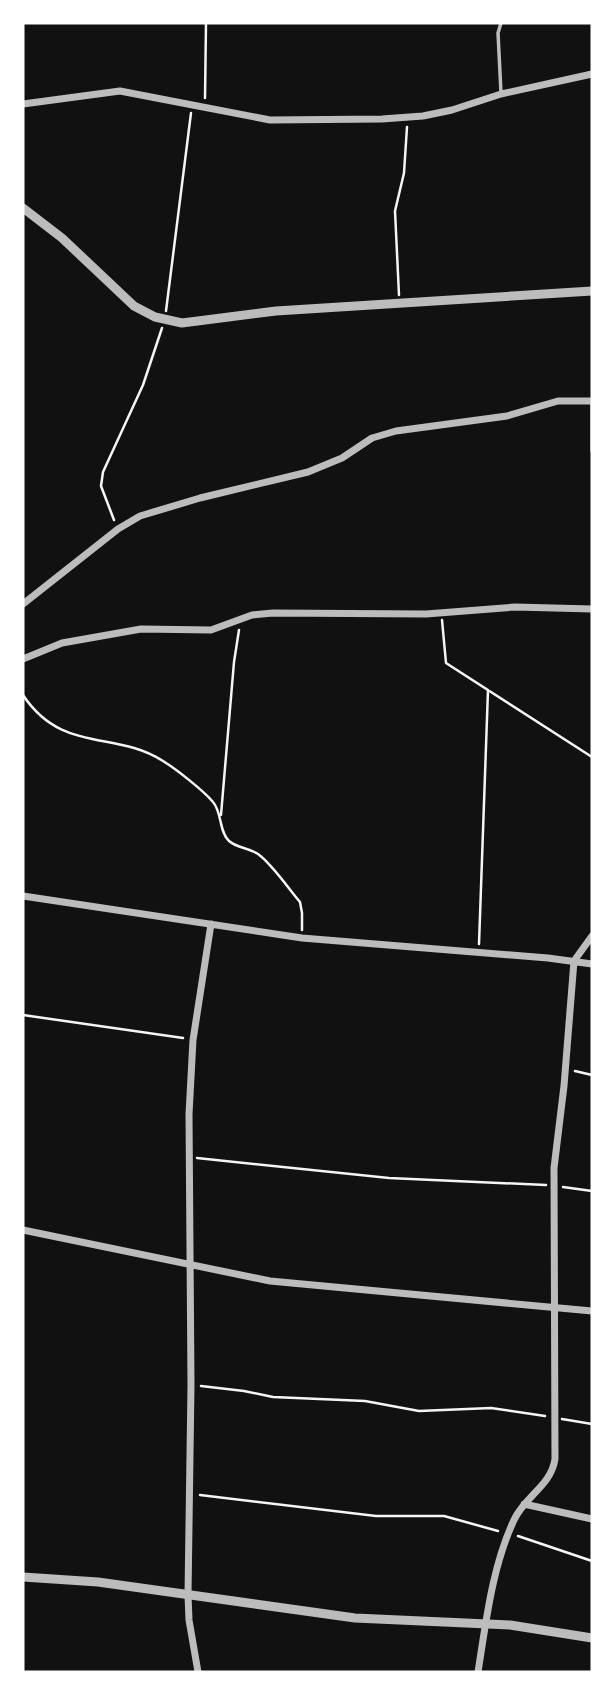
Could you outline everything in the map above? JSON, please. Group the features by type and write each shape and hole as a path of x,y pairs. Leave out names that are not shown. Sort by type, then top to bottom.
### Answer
{"street":[{"path":"23,104 120,91 271,120 322,121 408,117 452,110 501,94 592,74"},
{"path":"23,208 62,238 134,306 155,317 190,323 276,311 592,291"},
{"path":"23,604 118,529 140,516 200,498 308,472 342,458 372,438 396,431 507,416 558,401 592,401"},
{"path":"23,659 62,643 141,629 211,630 252,615 274,613 442,613 515,607 592,609"},
{"path":"23,896 302,938 592,964"},
{"path":"198,1672 188,1595 191,1385 189,1114 193,1040 211,924"},
{"path":"478,1672 487,1611 508,1533 524,1504 546,1483 553,1471 554,1186 574,961 592,936"},
{"path":"23,1230 270,1281 592,1311"},
{"path":"524,1504 592,1519"},
{"path":"23,1577 98,1582 355,1618 510,1625 592,1638"}],"lane":[{"path":"501,23 498,33 501,94"},
{"path":"592,401 592,451"}],"path":[{"path":"205,109 206,23"},
{"path":"400,304 395,211 404,173 408,117"},
{"path":"442,613 446,663 592,757"},
{"path":"220,818 234,662 241,621"},
{"path":"479,954 488,690"},
{"path":"23,695 31,708 52,724 82,738 145,751 165,763 214,803 226,839 257,853 300,902 302,938"},
{"path":"23,1015 193,1040"},
{"path":"565,1069 592,1075"},
{"path":"190,1157 389,1178 554,1186 592,1191"},
{"path":"191,1385 273,1397 365,1401 419,1411 491,1408 592,1424"},
{"path":"190,1494 376,1516 444,1517 508,1533 592,1561"}]}
